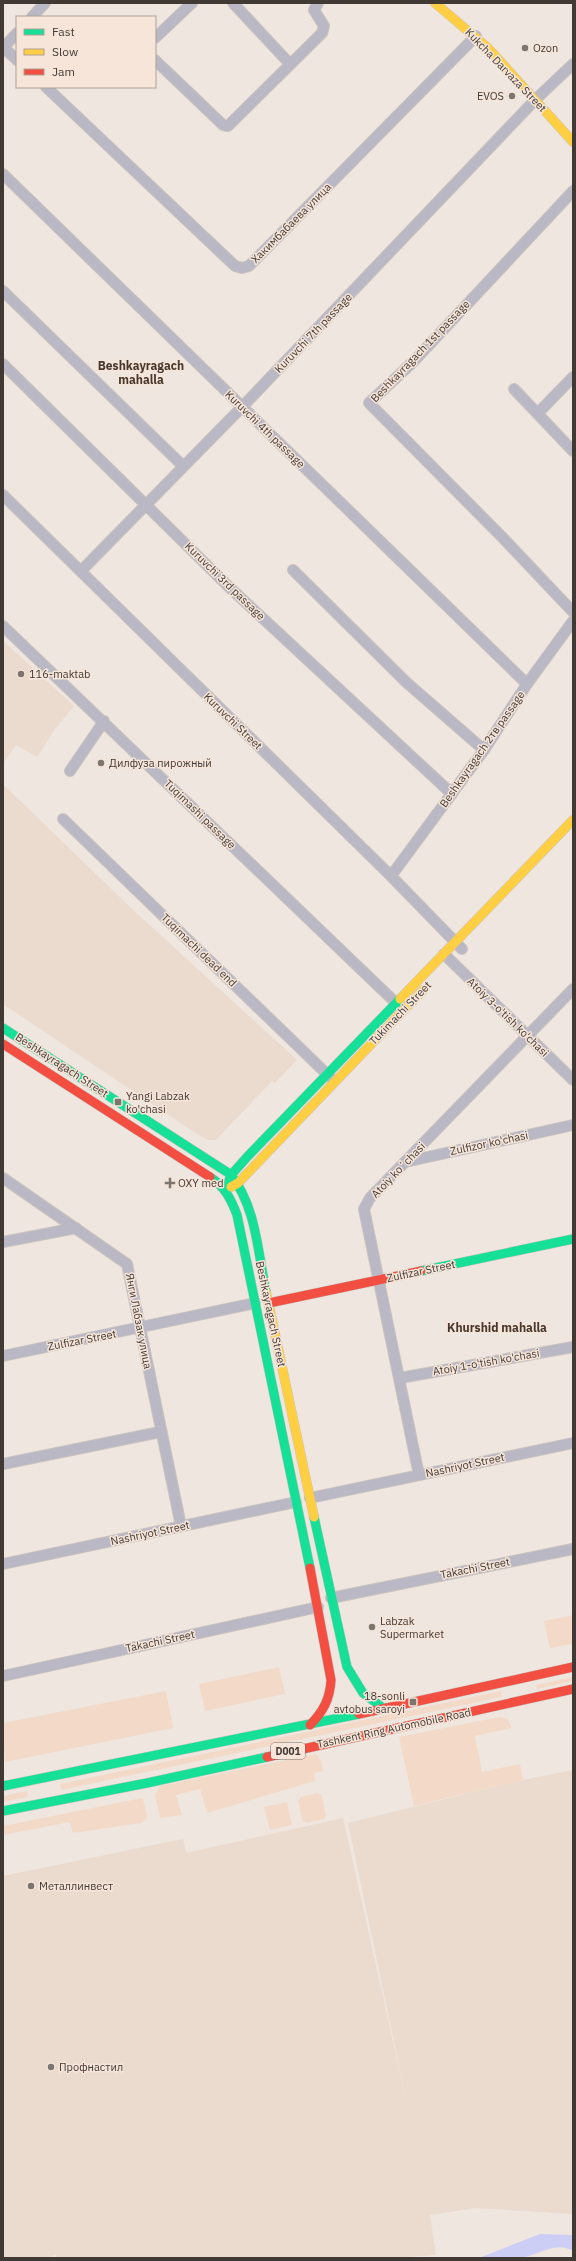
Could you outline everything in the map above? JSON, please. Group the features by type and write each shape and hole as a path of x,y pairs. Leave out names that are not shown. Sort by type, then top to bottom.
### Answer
{"main road":[{"name":"Kukcha Darvaza Street","path":"435,3 476,36 541,94 573,142"},
{"name":"Tukimachi Street","path":"226,1190 238,1183 396,1003 447,958 573,820"},
{"name":"Tukimachi Street","path":"459,945 573,833"},
{"name":"Tukimachi Street","path":"231,1175 431,981 447,958"},
{"name":"Beshkayragach Street","path":"3,1028 231,1175 238,1183 249,1209 341,1648 357,1688 371,1702 383,1708"},
{"name":"Beshkayragach Street","path":"3,1044 219,1183 226,1190 234,1206 318,1606 332,1682 330,1698 323,1711 310,1725"},
{"path":"226,1190 231,1175"},
{"name":"Zulfizar Street","path":"269,1303 573,1239"},
{"path":"327,1650 341,1648"},
{"name":"Tashkent Ring Automobile Road","path":"3,1811 147,1783 515,1691 573,1666"},
{"name":"Tashkent Ring Automobile Road","path":"3,1786 310,1725 383,1708 515,1691 573,1689"},
{"path":"40,1778 44,1803"}],"street":[{"path":"33,16 45,3"},
{"path":"156,37 192,3"},
{"path":"233,3 290,64"},
{"path":"156,61 226,127 324,30 314,10 318,3"},
{"path":"16,34 3,47 16,59"},
{"name":"Хакимбабаева улица","path":"47,88 235,266 242,268 249,266 476,36"},
{"name":"Kuruvchi 7th passage","path":"81,571 243,406 541,94 573,64"},
{"name":"Kuruvchi 4th passage","path":"3,174 527,684"},
{"name":"Beshkayragach 1st passage","path":"573,191 414,360 369,403 503,538 573,612"},
{"path":"3,291 183,466"},
{"name":"Kuruvchi 3rd passage","path":"3,364 228,586 452,794"},
{"path":"538,413 573,377"},
{"path":"514,389 573,451"},
{"name":"Kuruvchi Street","path":"3,495 391,876 459,945"},
{"path":"293,570 406,682 484,750"},
{"name":"Beshkayragach 2тв passage","path":"391,876 484,750 527,684 573,621"},
{"name":"Tuqimashi passage","path":"3,626 104,721 396,1003"},
{"path":"70,771 104,721"},
{"name":"Tuqimachi dead end","path":"63,819 331,1078"},
{"name":"Atoiy 3-o'tish ko'chasi","path":"447,958 573,1080"},
{"name":"Atoiy koʻchasi","path":"419,1475 364,1209 370,1198 573,989"},
{"name":"Zulfizor ko'chasi","path":"405,1162 573,1125"},
{"name":"Янги Лабзак улица","path":"3,1178 127,1264 160,1432 181,1526"},
{"path":"3,1242 76,1228"},
{"name":"Zulfizar Street","path":"3,1356 255,1303"},
{"name":"Atoiy 1-o'tish ko'chasi","path":"400,1378 573,1347"},
{"path":"3,1464 160,1432"},
{"name":"Nashriyot Street","path":"310,1498 573,1443"},
{"name":"Nashriyot Street","path":"3,1564 296,1502"},
{"name":"Takachi Street","path":"331,1598 573,1549"},
{"name":"Takachi Street","path":"3,1676 318,1606"}],"shaded area":[{"name":"116-maktab","path":"3,641 74,706 55,729 37,757 16,745 3,763"},
{"path":"5,786 131,908 297,1060 275,1083 272,1081 216,1140 208,1140 197,1134 3,1004 3,789"},
{"path":"573,1615 573,1644 550,1648 544,1621"},
{"path":"279,1667 285,1694 205,1711 199,1684"},
{"path":"573,1677 573,1681 537,1689 536,1685"},
{"path":"166,1691 173,1728 5,1762 3,1723"},
{"path":"501,1691 502,1697 61,1790 60,1784"},
{"path":"499,1717 508,1719 512,1728 475,1736 482,1772 520,1764 523,1780 414,1806 399,1737"},
{"path":"316,1754 321,1761 323,1771 314,1773 315,1781 207,1813 200,1789 176,1795 182,1815 160,1818 155,1795 160,1786"},
{"path":"573,1770 573,2214 476,2208 430,2215 436,2255 388,2258 56,2258 56,2254 47,2258 3,2258 3,1876 183,1839 186,1853 343,1818 407,2104 348,1823 514,1782"},
{"path":"27,1791 28,1797 3,1802 3,1796"},
{"path":"318,1793 322,1796 326,1815 324,1819 306,1823 302,1820 298,1801 301,1797"},
{"path":"142,1798 147,1818 141,1823 73,1833 70,1822 3,1835 3,1826"},
{"path":"287,1802 292,1825 270,1830 264,1807"}],"water":[{"path":"540,2234 573,2235 573,2251 560,2247 520,2258 479,2258"}],"traffic: fast":[{"path":"228,1183 231,1175 248,1156 400,999"},
{"path":"3,1028 230,1174 239,1186 251,1215 266,1292"},
{"path":"210,1177 220,1185 227,1194 237,1215 310,1568"},
{"path":"421,1271 573,1239"},
{"path":"314,1517 347,1667 363,1693 383,1708"},
{"path":"3,1786 359,1714"},
{"path":"3,1811 147,1783 267,1757"}],"traffic: slow":[{"path":"435,3 488,48 573,142"},
{"path":"400,999 573,820"},
{"path":"231,1187 238,1183 423,990"},
{"path":"266,1292 314,1517"}],"traffic: jam":[{"path":"3,1044 210,1177"},
{"path":"269,1303 421,1271"},
{"path":"310,1568 331,1680 325,1705 310,1725"},
{"path":"359,1714 573,1667"},
{"path":"267,1757 573,1689"}],"place":[{"name":"Ozon","path":"525,48"},
{"name":"EVOS","path":"512,96"},
{"name":"116-maktab","path":"21,674"},
{"name":"Дилфуза пирожный","path":"101,763"},
{"name":"Yangi Labzak ko'chasi","path":"118,1102"},
{"name":"OXY med","path":"170,1183"},
{"name":"Labzak Supermarket","path":"372,1627"},
{"name":"18-sonli avtobus saroyi","path":"413,1702"},
{"name":"Металлинвест","path":"31,1886"},
{"name":"Профнастил","path":"51,2067"}],"district":[{"name":"Beshkayragach mahalla","path":"141,372"},
{"name":"Khurshid mahalla","path":"497,1327"}]}
